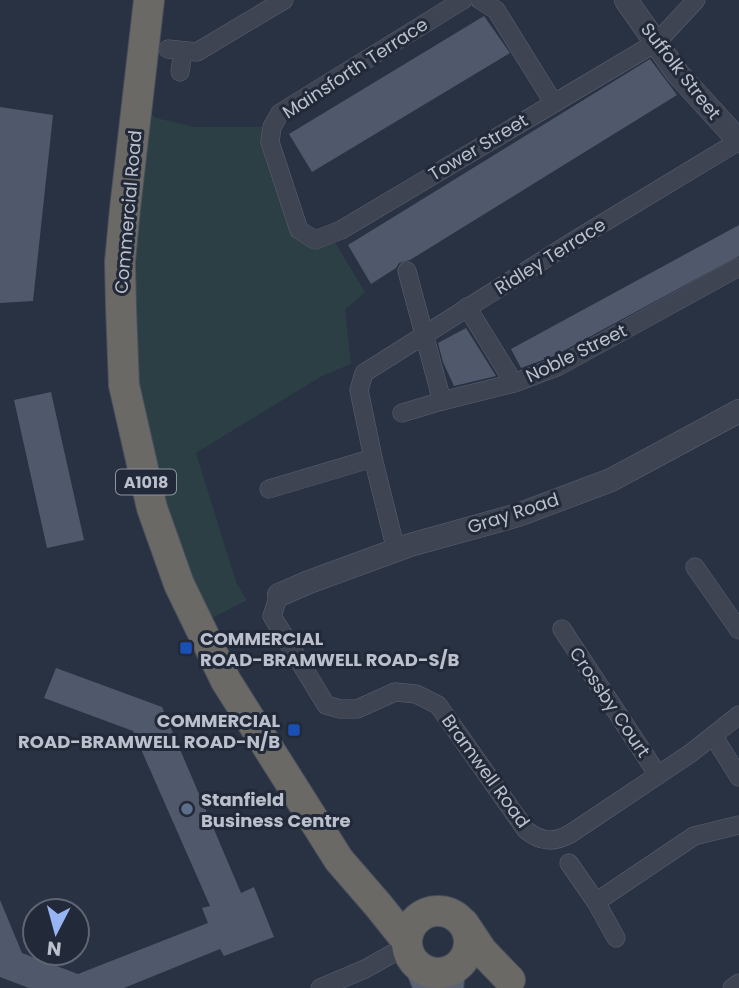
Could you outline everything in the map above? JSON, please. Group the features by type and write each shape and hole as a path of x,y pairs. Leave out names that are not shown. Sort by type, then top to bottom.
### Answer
{"highway":[{"name":"Commercial Road","path":"149,0 125,209 120,284 124,385 152,508 179,584 226,681 338,860 429,967"},
{"path":"379,905 403,911 451,913 464,924 482,951 516,984"},
{"path":"429,967 408,929 415,920 433,911"},
{"path":"429,967 468,952 469,942 464,924"},
{"path":"429,967 516,984"}],"street":[{"path":"180,72 176,50 197,52 265,4 284,0"},
{"name":"Mainsforth Terrace","path":"299,230 270,142 272,127 280,113 463,0"},
{"path":"480,0 496,10 553,102"},
{"name":"Suffolk Street","path":"626,0 678,74 736,132"},
{"name":"Tower Street","path":"299,230 315,240 341,230 657,42 696,0"},
{"name":"Ridley Terrace","path":"373,458 359,390 364,373 736,132"},
{"name":"Noble Street","path":"402,413 514,383 559,366 739,267"},
{"path":"407,271 442,401"},
{"path":"467,307 514,383"},
{"name":"Gray Road","path":"279,595 396,550 518,515 611,480 739,411"},
{"path":"270,489 373,458 396,550"},
{"path":"695,567 739,630"},
{"name":"Bramwell Road","path":"279,595 272,616 326,705 340,709 356,709 395,692 416,694 438,705 526,830 537,839 556,841 659,775 714,737 739,715"},
{"name":"Crossby Court","path":"562,629 659,775"},
{"path":"714,737 739,778"},
{"path":"596,902 694,836 739,825"},
{"path":"569,863 596,902 616,938"},
{"path":"320,988 365,969 393,962 429,967"},
{"path":"732,988 739,983"}],"green space":[{"path":"137,103 156,118 195,127 272,127 299,230 330,234 365,292 345,310 351,364 322,376 196,453 236,582 247,600 199,625 124,385"}],"building":[{"path":"484,16 510,53 312,172 289,134"},
{"path":"650,59 677,95 410,260 399,263 396,268 371,284 348,245"},
{"path":"0,107 53,115 33,301 0,303"},
{"path":"739,225 739,256 554,356 521,368 511,349"},
{"path":"466,328 496,376 454,386 438,343"},
{"path":"51,392 84,540 47,548 14,400"},
{"name":"Stanfield Business Centre","path":"56,668 162,707 241,893 254,887 274,937 224,956 220,949 124,988 29,988 0,977 0,900 21,951 21,967 59,967 78,974 208,923 202,908 210,906 133,731 44,698"}],"place":[{"name":"COMMERCIAL ROAD-BRAMWELL ROAD-S/B","path":"186,648"},
{"name":"COMMERCIAL ROAD-BRAMWELL ROAD-N/B","path":"294,730"},
{"name":"Stanfield Business Centre","path":"187,809"}]}
